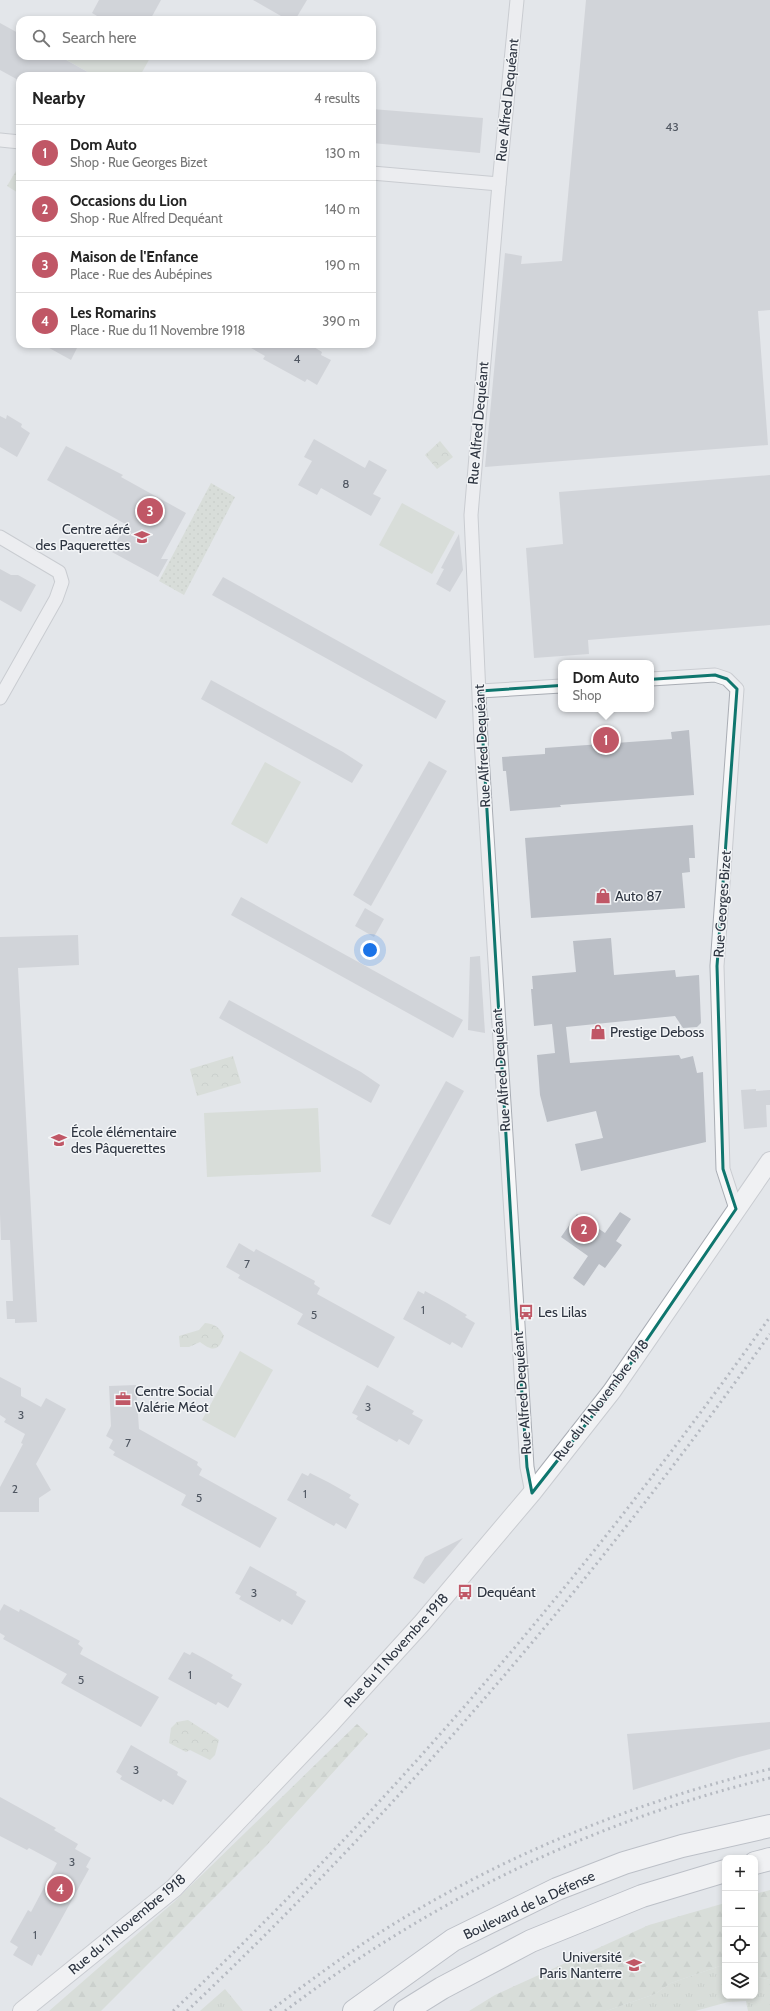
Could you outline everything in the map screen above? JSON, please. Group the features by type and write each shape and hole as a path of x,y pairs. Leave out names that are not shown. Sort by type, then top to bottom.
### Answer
{"highway":[{"path":"682,1846 735,1823 770,1811"},
{"name":"Boulevard de la Défense","path":"354,2011 453,1940 557,1889 624,1863 682,1846 770,1826"},
{"path":"758,1862 770,1859"},
{"path":"758,1866 770,1866"},
{"path":"405,2011 442,1988 531,1941 642,1896 722,1872"},
{"path":"337,2011 376,1984 453,1940"}],"street":[{"name":"Rue Alfred Dequéant","path":"517,0 499,184 471,515 481,740 516,1307 527,1467 532,1493"},
{"path":"0,140 16,142"},
{"path":"376,173 499,184"},
{"path":"0,537 50,565 59,572 62,582 56,599 0,698"},
{"name":"Rue Georges Bizet","path":"654,679 715,675 727,679 737,689 717,966 723,1169 736,1209"},
{"path":"480,691 558,686"},
{"name":"Rue du 11 Novembre 1918","path":"22,2011 174,1888 331,1723 422,1623 532,1493 612,1390 770,1161"}],"highlighted area":[{"path":"715,675 727,679 737,689 717,966 723,1169 736,1209 612,1391 532,1493 527,1467 516,1307 480,691"}],"green space":[{"path":"67,60 149,60 142,72 88,72"},
{"path":"16,171 16,192 7,186"},
{"path":"440,441 453,457 437,469 425,455"},
{"path":"211,483 235,497 184,595 159,581"},
{"path":"402,503 455,532 432,574 379,545"},
{"path":"265,762 301,782 267,844 231,824"},
{"path":"233,1056 241,1083 197,1096 190,1069"},
{"path":"318,1108 321,1172 207,1177 204,1113"},
{"path":"205,1323 216,1326 224,1336 218,1347 212,1348 200,1342 189,1347 180,1347 179,1336 199,1330"},
{"path":"240,1351 273,1370 235,1438 202,1420"},
{"path":"188,1720 219,1740 215,1755 210,1760 190,1750 186,1752 169,1743 171,1728 177,1722"},
{"path":"357,1724 368,1734 265,1847 101,2011 49,2011 174,1902"},
{"path":"770,1890 770,1980 758,1977 758,1893"},
{"name":"Université Paris Nanterre","path":"722,1904 722,1967 720,1966 671,1983 655,1994 606,2011 469,2011 495,1995 649,1925"},
{"path":"720,1966 722,1967 722,1999 758,1999 758,1977 770,1980 770,2011 748,2011 746,2001 728,2002 695,2011 606,2011 655,1994 671,1983"},
{"path":"225,1989 243,2011 200,2011"}],"building":[{"path":"99,0 161,0 152,16 97,16 92,13"},
{"path":"253,0 307,0 297,16 281,16"},
{"path":"586,0 770,0 770,310 758,311 768,445 485,467 505,253 522,256 521,264 562,261"},
{"path":"0,23 16,32 16,60 66,60 88,72 16,72 16,79 0,70"},
{"path":"376,109 483,118 480,153 376,143"},
{"path":"49,348 77,348 71,360"},
{"path":"251,348 316,348 322,352 321,355 331,360 317,385 307,379 305,382 263,359 265,356"},
{"path":"7,415 22,424 21,427 30,433 17,457 0,447 0,416 6,419"},
{"path":"314,439 365,468 369,460 387,470 373,494 381,498 371,516 321,488 317,495 298,485 312,461 304,457"},
{"path":"66,446 123,475 121,477 186,513 161,559 168,559 158,577 110,551 127,525 47,480"},
{"path":"770,475 770,625 588,640 589,654 534,658 526,548 563,544 559,492"},
{"path":"459,534 463,570 450,592 436,584 444,569 441,568"},
{"path":"0,569 11,575 18,575 36,585 21,612 0,600"},
{"path":"223,577 446,701 436,719 212,595"},
{"path":"211,680 343,752 363,765 352,783 201,699"},
{"path":"689,730 694,795 560,805 561,807 510,811 506,771 503,771 502,757 545,754 545,748 672,739 671,732"},
{"path":"429,761 447,771 371,906 353,895"},
{"path":"693,825 695,858 689,858 690,872 682,873 685,908 531,918 525,838"},
{"path":"241,897 463,1020 453,1038 231,915"},
{"path":"365,908 384,919 374,937 355,926"},
{"path":"78,935 79,965 18,968 37,1322 15,1323 15,1319 7,1319 6,1301 13,1301 10,1240 1,1240 0,1215 0,937"},
{"path":"611,938 614,975 675,970 676,977 699,975 701,1023 697,1027 683,1028 675,1016 566,1027 570,1063 679,1055 681,1059 693,1056 697,1073 703,1072 706,1142 581,1171 575,1144 603,1138 596,1111 547,1122 540,1095 537,1055 555,1053 552,1024 534,1026 531,989 533,989 532,976 576,972 573,941"},
{"path":"480,956 485,1033 468,1030 470,957"},
{"path":"229,1000 361,1072 380,1085 371,1103 219,1018"},
{"path":"446,1081 464,1091 390,1225 371,1216"},
{"path":"756,1089 756,1091 770,1090 770,1105 766,1105 767,1127 744,1129 741,1090"},
{"path":"620,1212 631,1219 616,1241 622,1245 605,1268 599,1264 584,1286 573,1278 588,1256 561,1237 577,1214 605,1233"},
{"path":"239,1243 254,1252 256,1249 315,1281 314,1284 320,1288 317,1294 395,1337 378,1368 297,1324 303,1314 238,1278 240,1275 226,1267"},
{"path":"418,1291 424,1294 425,1291 447,1303 467,1315 465,1317 475,1323 462,1348 452,1342 450,1345 403,1319"},
{"path":"0,1377 21,1388 21,1396 41,1407 46,1398 66,1409 36,1464 51,1490 39,1498 39,1512 0,1512 0,1487 23,1444 21,1443 25,1434 4,1422 6,1419 0,1415"},
{"path":"136,1385 139,1429 198,1462 197,1465 202,1469 199,1475 277,1518 260,1548 181,1505 186,1495 113,1455 115,1452 109,1448 113,1440 106,1436 111,1426 109,1386"},
{"path":"367,1385 414,1411 412,1414 423,1420 409,1445 399,1439 397,1442 356,1419 358,1416 352,1413"},
{"path":"302,1473 308,1476 310,1473 328,1482 351,1495 349,1498 359,1504 346,1529 336,1523 334,1526 287,1500"},
{"path":"463,1538 424,1584 413,1578 425,1557"},
{"path":"250,1566 297,1592 296,1595 306,1601 292,1625 282,1619 280,1622 239,1599 241,1596 235,1593"},
{"path":"4,1604 19,1612 20,1609 80,1641 78,1644 83,1648 80,1654 159,1697 141,1727 61,1683 67,1674 3,1639 5,1636 0,1633 0,1611"},
{"path":"184,1652 190,1655 192,1652 205,1659 233,1675 231,1678 242,1684 228,1708 218,1702 216,1705 168,1679"},
{"path":"770,1722 770,1749 739,1757 633,1790 627,1734"},
{"path":"131,1745 178,1772 177,1775 187,1781 173,1805 163,1799 161,1802 120,1779 122,1776 116,1772"},
{"path":"0,1797 56,1828 54,1830 78,1844 75,1849 91,1858 86,1867 89,1869 41,1956 38,1954 32,1966 13,1955 18,1947 10,1942 28,1910 31,1912 57,1863 29,1848 27,1850 0,1836"}],"railway":[{"path":"173,2011 255,1931 335,1849 413,1765 488,1679 562,1591 633,1501 703,1410 770,1317"},
{"path":"187,2011 267,1933 345,1853 421,1771 495,1687 636,1513 770,1334"},
{"path":"270,2011 373,1937 466,1883 515,1859 564,1836 615,1817 666,1799 770,1769"},
{"path":"285,2011 340,1971 397,1934 456,1900 516,1869 577,1842 640,1817 704,1796 770,1778"}],"place":[{"name":"Maison de l'Enfance","path":"150,511"},
{"name":"Centre aéré des Paquerettes","path":"142,537"},
{"name":"Dom Auto","path":"606,740"},
{"name":"Auto 87","path":"603,896"},
{"name":"Prestige Deboss","path":"598,1032"},
{"name":"École élémentaire des Pâquerettes","path":"59,1140"},
{"name":"Occasions du Lion","path":"584,1229"},
{"name":"Les Lilas","path":"526,1312"},
{"name":"Centre Social Valérie Méot","path":"123,1399"},
{"name":"Dequéant","path":"465,1592"},
{"name":"Les Romarins","path":"60,1889"},
{"name":"Université Paris Nanterre","path":"634,1965"}]}
